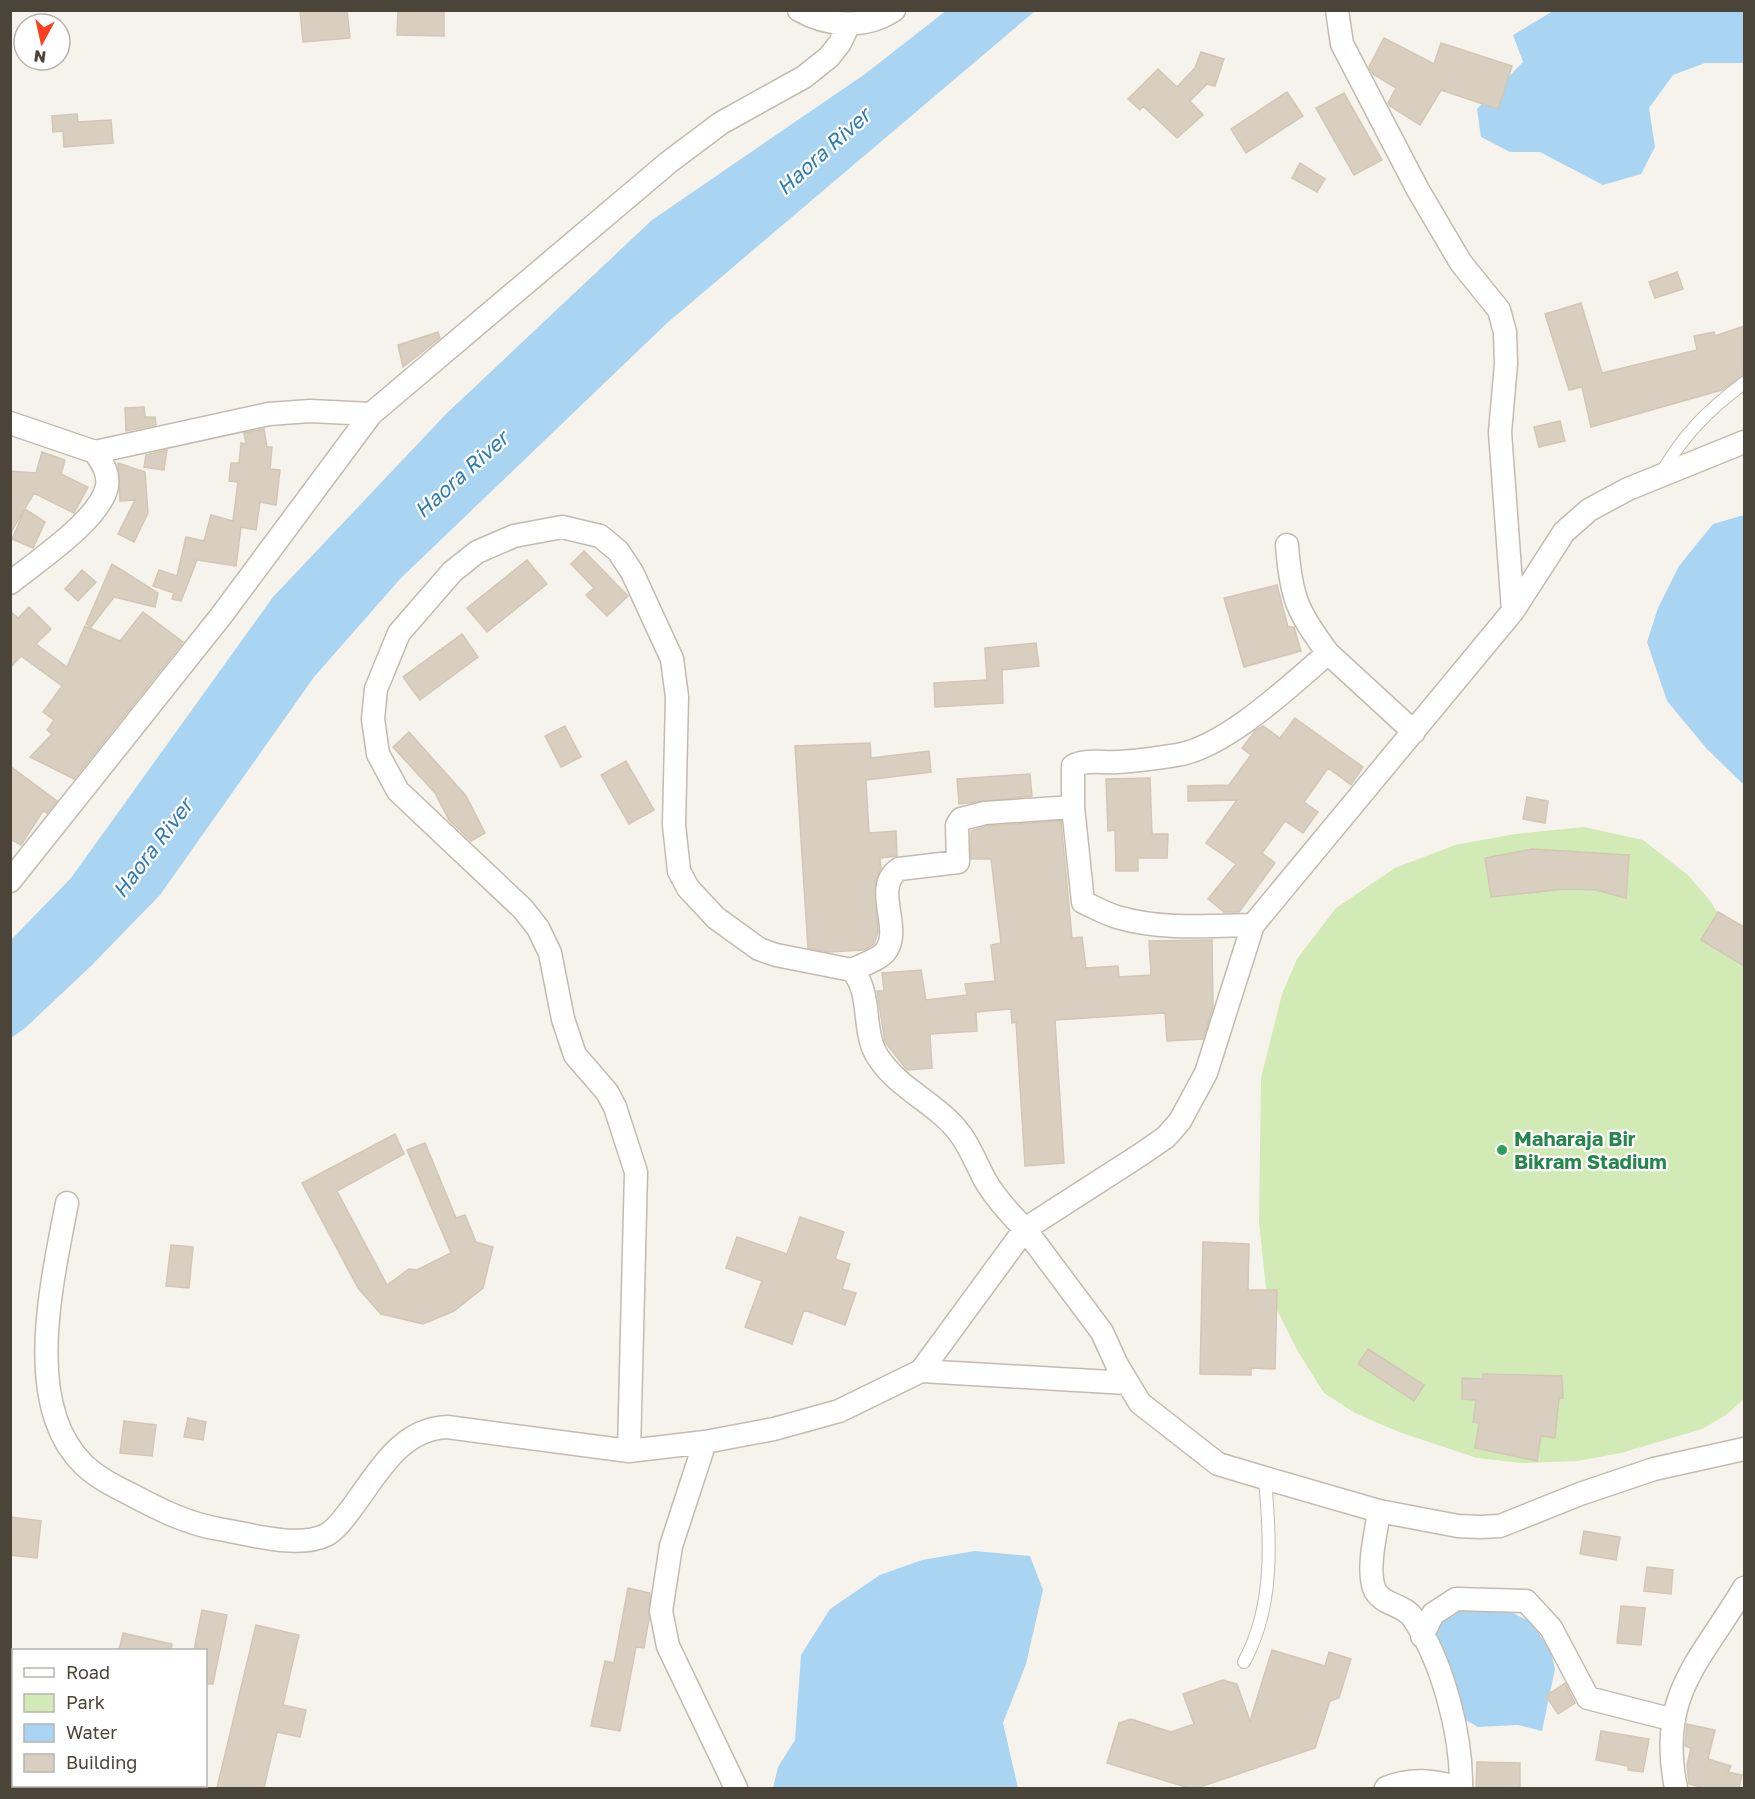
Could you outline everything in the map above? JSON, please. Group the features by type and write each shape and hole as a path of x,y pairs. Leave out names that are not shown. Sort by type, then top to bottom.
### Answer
{"street":[{"path":"799,10 826,21 849,24 866,23 894,10"},
{"path":"1337,10 1342,44 1418,190 1461,263 1499,310 1505,342 1506,364 1500,432 1511,556 1512,611"},
{"path":"10,881 221,616 371,414 669,162 721,123 804,77 829,57 840,43 849,24"},
{"path":"10,423 95,452 269,414 310,411 371,414"},
{"path":"67,1203 47,1313 46,1369 55,1414 71,1450 100,1478 152,1507 202,1526 301,1542 327,1535 343,1519 398,1447 415,1434 430,1428 447,1427 629,1451 705,1442 774,1429 839,1411 921,1371 1025,1229 1166,1137 1180,1121 1206,1073 1253,925 1272,899 1414,732 1512,611 1564,532 1588,510 1628,489 1744,442"},
{"path":"10,583 86,519 103,499 107,484 105,468 95,452"},
{"path":"629,1451 636,1172 621,1121 607,1092 574,1055 563,1019 550,952 538,928 523,909 398,791 378,754 373,719 375,689 399,633 452,572 477,552 514,536 562,527 600,536 618,551 632,572 672,659 677,697 674,825 679,871 688,888 716,918 759,949 776,955 852,970 884,954 889,945 891,938 887,900 889,880 893,873 900,869 958,862 957,825 961,819 985,813 1073,807"},
{"path":"1287,545 1290,586 1304,620 1328,653 1414,732"},
{"path":"1253,925 1204,927 1147,923 1116,917 1083,902 1073,807 1073,766 1079,762 1119,762 1180,755 1215,741 1328,653"},
{"path":"852,970 857,976 863,994 876,1055 911,1091 962,1135 1002,1206 1025,1229 1102,1332 1127,1383 1140,1403 1218,1464 1378,1511 1458,1526 1500,1526 1580,1494 1654,1469 1744,1449"},
{"path":"921,1371 1127,1383"},
{"path":"705,1442 671,1546 661,1611 668,1646 736,1788"},
{"path":"1378,1511 1373,1586 1382,1599 1409,1614 1422,1636 1437,1667 1457,1728 1462,1757 1461,1788 1434,1781 1410,1781 1386,1788"},
{"path":"1676,1788 1670,1748 1678,1696 1690,1669 1744,1588"},
{"path":"1422,1636 1433,1614 1456,1599 1526,1601 1551,1628 1588,1698 1674,1720"}],"lane":[{"path":"1659,477 1678,444 1708,412 1744,383"},
{"path":"1244,1662 1257,1638 1266,1600 1270,1562 1265,1479"}],"green space":[{"name":"Maharaja Bir Bikram Stadium","path":"1584,827 1643,840 1689,876 1711,902 1744,957 1744,1399 1726,1415 1702,1429 1621,1453 1578,1461 1522,1463 1477,1458 1399,1432 1355,1413 1324,1393 1297,1350 1266,1288 1259,1222 1261,1078 1282,994 1297,959 1336,908 1395,868 1455,845 1515,834"}],"water":[{"name":"Haora River","path":"947,10 1035,11 666,324 401,578 314,677 160,895 91,966 24,1029 11,1038 11,940 71,878 273,597 446,414 652,220 865,74"},
{"path":"1553,11 1744,11 1744,63 1705,63 1673,75 1649,108 1655,147 1641,174 1603,185 1540,152 1510,152 1481,137 1477,109 1523,62 1513,35"},
{"path":"1744,515 1744,785 1707,749 1667,701 1647,642 1658,608 1679,566 1713,524"},
{"path":"975,1551 1030,1556 1043,1590 1026,1664 1003,1723 1018,1788 773,1788 778,1767 795,1740 801,1655 830,1609 880,1575 922,1560"},
{"path":"1450,1595 1490,1601 1532,1623 1551,1652 1555,1669 1542,1731 1518,1725 1478,1727 1460,1717 1424,1617 1428,1602"}],"building":[{"path":"300,10 347,10 350,38 303,42"},
{"path":"398,10 444,10 444,36 397,35"},
{"path":"1384,38 1434,64 1441,43 1512,66 1498,109 1441,90 1420,125 1390,106 1388,103 1396,88 1373,74 1369,67"},
{"path":"1201,52 1224,59 1215,86 1207,84 1190,101 1203,115 1177,138 1143,106 1140,110 1128,99 1158,69 1177,87 1195,68"},
{"path":"1287,92 1303,116 1246,153 1231,129"},
{"path":"1344,93 1382,160 1354,175 1316,108"},
{"path":"77,114 78,122 111,120 113,143 64,147 63,131 53,132 52,116"},
{"path":"1300,163 1325,179 1317,192 1292,178"},
{"path":"1677,272 1683,289 1655,298 1649,282"},
{"path":"1581,303 1602,373 1697,350 1694,336 1714,332 1715,336 1744,326 1744,375 1722,390 1591,427 1582,387 1569,390 1545,314"},
{"path":"438,332 440,338 403,367 398,345"},
{"path":"144,407 145,417 155,417 156,425 126,431 125,408"},
{"path":"1560,421 1565,441 1539,447 1534,427"},
{"path":"264,429 267,447 272,447 270,469 280,470 276,505 260,502 256,530 241,527 236,566 197,560 181,601 172,599 174,593 153,586 159,570 177,576 186,537 204,541 211,515 233,521 238,482 229,481 231,463 239,463 241,443 246,444 244,433"},
{"path":"167,450 164,470 144,467 146,455"},
{"path":"42,452 65,460 61,474 88,487 74,513 34,493 10,534 10,471 36,473"},
{"path":"118,463 145,472 148,513 134,542 118,534 135,500 120,501"},
{"path":"25,509 45,522 33,548 12,539"},
{"path":"584,551 628,596 607,616 586,595 594,588 571,564"},
{"path":"527,560 547,584 487,632 467,608"},
{"path":"112,564 158,593 155,607 114,597 91,627 86,624"},
{"path":"82,570 96,582 78,601 65,589"},
{"path":"1277,585 1288,627 1294,627 1301,651 1244,667 1224,598"},
{"path":"29,607 51,629 36,644 67,667 85,626 120,641 143,612 183,642 74,779 30,757 52,734 47,730 54,720 43,712 62,686 21,656 10,668 10,611 18,618"},
{"path":"462,634 478,657 420,700 403,677"},
{"path":"1036,643 1039,666 1002,670 1003,703 935,707 934,683 987,680 985,648"},
{"path":"1295,718 1363,767 1351,785 1328,768 1304,802 1318,812 1303,833 1285,821 1262,853 1275,863 1239,912 1224,912 1208,899 1236,864 1206,843 1237,800 1188,801 1188,786 1229,785 1251,755 1242,748 1255,731 1263,726 1280,738"},
{"path":"565,726 581,757 561,767 545,736"},
{"path":"409,732 466,796 485,833 471,841 449,820 435,793 393,747"},
{"path":"870,743 871,758 929,751 931,772 866,780 869,833 896,831 897,856 880,858 881,869 875,883 878,932 874,944 864,950 829,952 808,948 795,746"},
{"path":"626,761 654,810 629,824 601,775"},
{"path":"10,766 57,801 47,813 43,811 21,845 10,839"},
{"path":"1030,774 1032,796 959,804 957,779"},
{"path":"1150,778 1152,834 1168,834 1167,858 1138,858 1138,871 1116,871 1115,830 1108,831 1106,779"},
{"path":"1527,797 1548,801 1545,823 1523,819"},
{"path":"1061,821 1072,938 1082,937 1086,968 1118,966 1119,977 1151,975 1149,941 1212,940 1213,1007 1203,1039 1167,1041 1165,1013 1055,1020 1064,1163 1025,1166 1016,1022 1012,1023 1011,1009 976,1012 977,1031 930,1034 932,1068 907,1070 885,1042 877,991 884,991 882,973 921,970 926,1000 967,995 965,984 995,981 991,945 1001,943 991,859 971,859 971,831 987,826"},
{"path":"1532,849 1629,855 1626,898 1596,890 1564,889 1491,897 1485,858"},
{"path":"1718,912 1744,927 1744,966 1701,940"},
{"path":"395,1134 404,1154 337,1191 387,1285 409,1269 417,1270 451,1253 407,1150 425,1143 456,1218 465,1215 476,1242 493,1247 483,1288 454,1311 423,1324 381,1314 358,1288 302,1183"},
{"path":"800,1217 844,1232 835,1259 850,1264 842,1289 856,1293 845,1325 804,1310 792,1344 745,1327 762,1281 726,1268 737,1237 787,1254"},
{"path":"1203,1242 1249,1244 1248,1290 1277,1290 1275,1369 1251,1368 1251,1375 1200,1374"},
{"path":"171,1245 193,1247 189,1288 166,1286"},
{"path":"1368,1349 1424,1385 1414,1401 1358,1364"},
{"path":"1483,1374 1562,1376 1563,1398 1559,1398 1555,1438 1541,1436 1537,1461 1475,1448 1479,1423 1473,1422 1476,1400 1462,1399 1462,1378 1483,1379"},
{"path":"188,1418 206,1422 203,1440 184,1437"},
{"path":"124,1421 156,1425 152,1456 120,1453"},
{"path":"10,1517 41,1521 37,1558 10,1555"},
{"path":"1584,1531 1620,1537 1616,1560 1580,1554"},
{"path":"1647,1567 1673,1570 1671,1594 1644,1591"},
{"path":"628,1588 650,1593 649,1619 644,1648 636,1647 620,1731 591,1726 605,1661 614,1663"},
{"path":"1621,1606 1645,1608 1641,1645 1617,1643"},
{"path":"202,1610 227,1615 213,1684 207,1684 207,1649 194,1649"},
{"path":"256,1625 299,1635 283,1705 306,1710 300,1737 277,1732 264,1788 217,1788"},
{"path":"123,1633 172,1644 171,1649 119,1649"},
{"path":"1272,1650 1325,1666 1329,1652 1351,1659 1339,1698 1330,1701 1315,1748 1197,1788 1189,1788 1107,1763 1119,1723 1131,1719 1171,1732 1194,1724 1183,1694 1223,1680 1237,1684 1250,1721"},
{"path":"1565,1683 1575,1703 1558,1714 1546,1696"},
{"path":"1687,1724 1715,1730 1708,1759 1731,1766 1728,1772 1742,1775 1739,1788 1704,1788 1689,1784 1687,1765 1691,1748 1685,1746"},
{"path":"1601,1731 1649,1739 1643,1772 1628,1770 1628,1766 1596,1760"},
{"path":"1477,1762 1520,1763 1520,1788 1476,1787"}],"place":[{"name":"Maharaja Bir Bikram Stadium","path":"1502,1150"}]}
